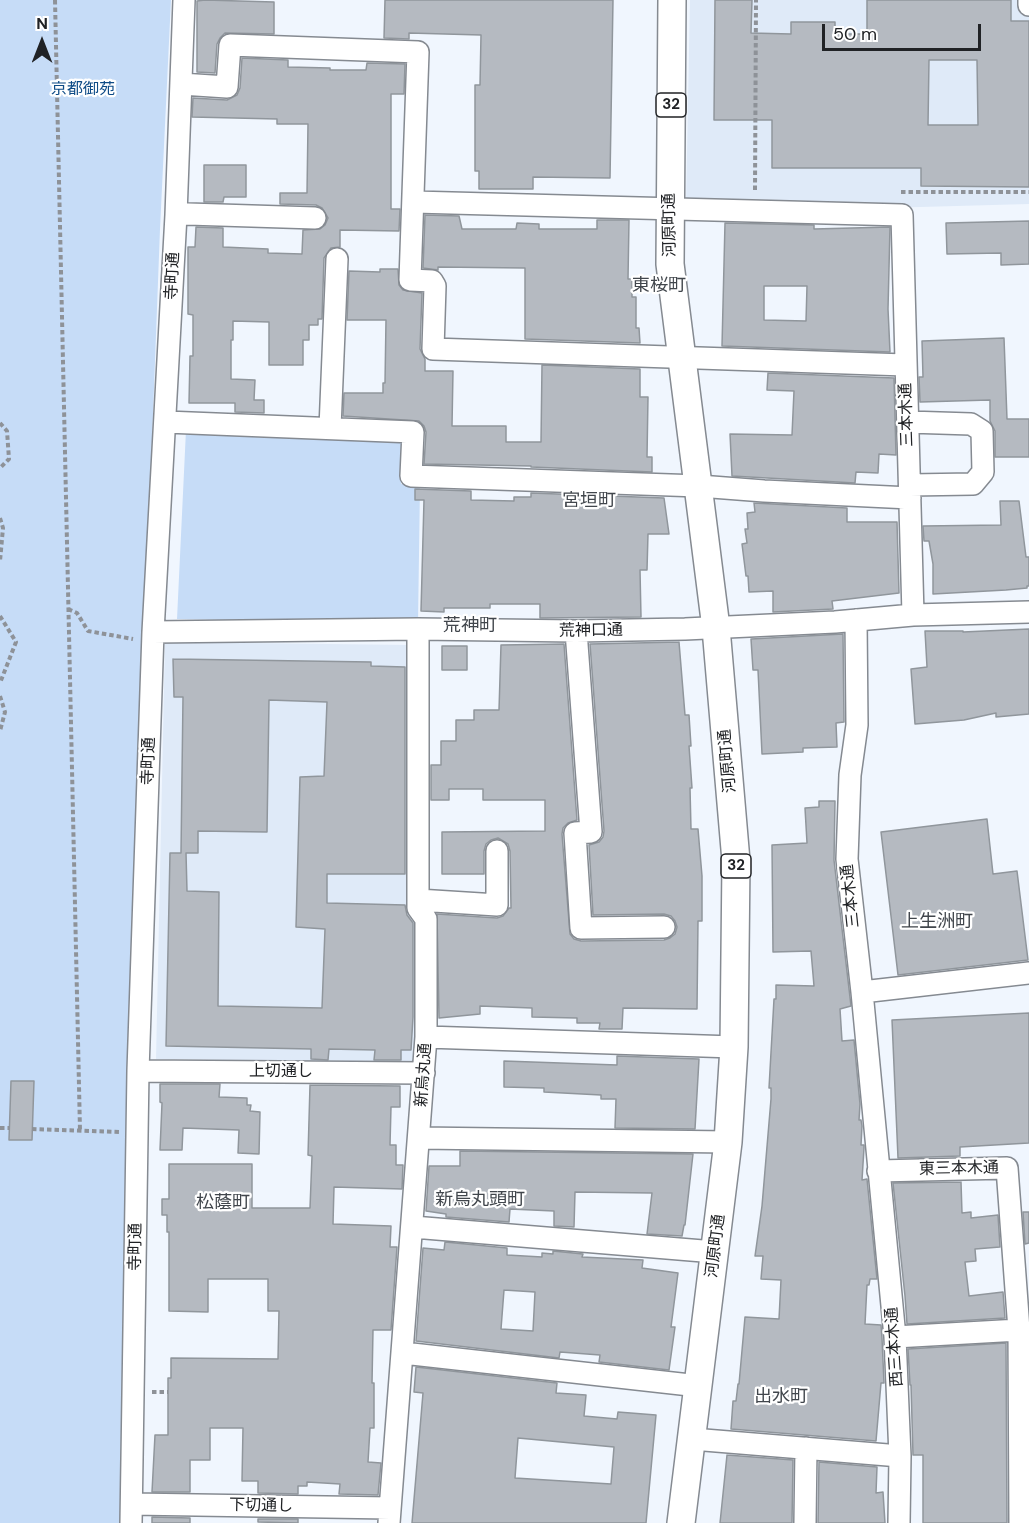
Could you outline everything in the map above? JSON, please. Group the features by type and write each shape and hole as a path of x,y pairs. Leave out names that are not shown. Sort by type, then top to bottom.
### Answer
{"main road":[{"name":"河原町通","path":"672,0 670,264 716,627 736,861 734,1047 728,1142 681,1523"}],"street":[{"name":"寺町通","path":"132,1514 145,636 166,422 184,0"},
{"path":"1029,0 1029,5"},
{"path":"182,84 228,87 230,45 418,52 410,280 432,281 435,286 433,349 906,365"},
{"path":"414,202 669,210"},
{"name":"三本木通","path":"669,210 902,215 913,615"},
{"path":"176,215 188,213 315,218"},
{"path":"330,428 337,259"},
{"path":"166,422 412,432 411,476 699,486 764,491 910,491 973,484 983,472 982,431 971,424 908,422"},
{"name":"荒神口通","path":"145,636 418,629 576,631 716,627 913,615 1029,612"},
{"name":"三本木通","path":"856,620 856,725 850,775 847,859 878,1171"},
{"name":"新烏丸通","path":"390,1516 426,1037 426,919 418,908 418,629"},
{"path":"576,631 591,832 575,833 580,928 664,927"},
{"path":"418,900 496,905 497,851"},
{"path":"862,992 1029,973"},
{"path":"426,1037 734,1047"},
{"name":"上切通し","path":"138,1071 424,1073"},
{"path":"419,1138 728,1142"},
{"name":"東三本木通","path":"878,1171 1007,1168 1019,1329 1020,1523"},
{"name":"西三本木通","path":"878,1171 895,1337 900,1456 899,1523"},
{"path":"413,1227 715,1252"},
{"path":"895,1337 1019,1329"},
{"path":"403,1353 699,1386"},
{"path":"692,1439 900,1456"},
{"path":"805,1523 806,1448"},
{"name":"下切通し","path":"132,1514 390,1516"}],"path":[{"path":"55,0 80,1131"},
{"path":"756,0 754,190 765,190"},
{"path":"891,192 1029,192"},
{"path":"0,423 7,431 9,459 0,468"},
{"path":"0,518 3,528 0,561"},
{"path":"69,609 77,613 88,631 145,636"},
{"path":"0,616 16,642 0,683"},
{"path":"0,696 5,712 0,731"},
{"path":"0,1128 10,1128"},
{"path":"32,1129 138,1132"},
{"path":"145,1392 168,1392"}],"shaded area":[{"path":"690,0 1029,0 1029,204 884,208 686,204"},
{"path":"165,642 410,645 406,911 420,923 418,1063 156,1059"}],"green space":[{"name":"京都御苑","path":"0,0 171,0 160,229 130,1023 121,1523 0,1523"},
{"path":"186,430 403,438 401,484 420,485 418,624 177,619"}],"building":[{"path":"385,0 613,0 610,178 533,177 533,189 479,189 479,171 475,171 475,85 480,85 481,35 409,33 409,39 384,38"},
{"path":"715,0 752,0 751,33 791,34 791,22 835,22 835,34 867,34 867,0 1011,0 1011,21 1029,21 1029,187 921,186 921,168 772,168 772,120 714,120","holes":["929,60 977,60 978,125 928,125"]},
{"path":"197,1 274,2 274,34 225,33 217,44 215,73 197,72"},
{"path":"242,58 288,60 288,67 330,68 330,70 366,70 367,63 405,64 404,94 391,94 391,209 400,209 399,231 340,230 340,247 331,248 324,258 322,319 318,319 318,325 309,325 309,340 303,340 303,365 269,365 269,322 233,321 231,379 255,380 254,400 264,400 264,413 235,412 235,403 189,403 190,356 193,356 193,315 188,314 188,247 195,247 196,227 223,228 223,247 268,249 268,253 302,254 303,230 320,229 328,218 322,208 316,205 280,204 280,193 307,193 308,124 277,124 277,119 192,117 193,98 227,100 237,95 240,88"},
{"path":"204,165 246,165 246,197 224,197 223,202 204,202"},
{"path":"425,215 459,216 462,229 516,229 517,223 539,224 539,229 597,229 597,220 629,220 628,279 632,279 632,297 636,297 636,328 639,328 640,343 525,339 525,268 438,267 438,270 423,268"},
{"path":"1029,221 1029,264 1001,265 1001,253 947,254 946,223"},
{"path":"725,223 814,225 814,229 890,227 888,309 890,352 722,346","holes":["764,286 807,286 806,321 764,320"]},
{"path":"380,269 398,269 399,285 403,290 422,293 420,349 425,359 425,371 453,371 452,426 506,426 506,442 541,442 542,365 640,369 640,397 648,397 647,457 652,457 652,472 424,464 426,432 419,421 343,416 344,393 383,393 386,320 347,320 349,271 380,272"},
{"path":"1004,338 1007,419 1029,419 1029,457 995,457 995,431 990,421 990,400 920,402 919,377 923,377 922,341"},
{"path":"768,373 894,378 896,455 879,454 878,473 856,472 855,483 732,476 730,434 792,435 794,391 767,390"},
{"path":"415,489 471,491 471,500 514,501 514,497 531,497 531,493 664,498 669,534 648,534 647,570 640,570 641,617 540,618 540,604 490,604 490,608 444,608 444,612 421,611 424,500 415,500"},
{"path":"1000,501 1019,501 1026,557 1029,557 1029,586 1006,590 933,594 933,564 929,541 924,541 923,526 1001,525"},
{"path":"754,503 847,508 847,522 897,522 899,593 832,601 833,609 773,612 773,591 749,592 748,576 746,576 742,544 747,543 745,529 748,529 747,513 755,512"},
{"path":"1029,629 1029,714 996,717 996,713 964,720 915,724 911,669 927,667 925,631"},
{"path":"843,634 844,722 836,723 837,747 803,748 803,752 762,754 758,670 753,670 751,639"},
{"path":"679,642 685,715 689,715 691,746 689,746 692,788 690,788 691,829 698,829 702,876 702,921 698,921 697,1009 623,1008 622,1029 599,1029 600,1023 577,1023 577,1018 532,1017 532,1008 480,1006 480,1014 439,1018 437,914 497,918 503,916 511,908 508,844 498,838 486,844 484,874 442,874 442,832 545,831 545,800 483,800 483,789 449,789 449,800 431,800 431,765 441,765 441,741 456,741 456,720 474,720 474,710 499,710 501,645 564,644 577,820 568,823 563,828 562,834 570,934 574,939 581,941 664,940 675,934 677,927 675,921 671,916 664,914 593,915 589,845 599,842 604,831 590,644"},
{"path":"442,646 467,646 467,670 442,670"},
{"path":"173,659 371,662 371,666 405,667 405,874 327,874 327,903 405,905 407,915 413,923 411,1050 401,1050 401,1060 374,1060 375,1050 329,1049 328,1060 311,1059 311,1049 166,1046 170,853 181,853 183,697 174,697","holes":["269,700 327,702 324,776 300,777 296,927 325,929 322,1008 218,1006 219,892 187,891 186,853 198,853 198,831 267,832"]},
{"path":"819,801 835,801 834,860 851,1006 840,1009 842,1041 854,1040 860,1104 859,1120 862,1126 861,1145 864,1145 862,1180 867,1179 877,1279 870,1279 867,1285 865,1324 881,1325 882,1338 884,1383 881,1383 876,1441 731,1429 733,1401 736,1401 739,1384 745,1317 779,1319 781,1280 761,1279 763,1256 755,1256 762,1206 771,1099 771,1088 769,1088 776,985 814,986 811,951 773,952 772,845 807,843 805,808 819,807"},
{"path":"987,819 993,874 1017,871 1028,960 898,975 881,832"},
{"path":"1029,1013 1029,1143 960,1147 960,1156 898,1158 892,1020"},
{"path":"617,1056 699,1059 695,1129 615,1128 616,1099 601,1099 601,1095 544,1092 544,1088 504,1087 504,1061 617,1065"},
{"path":"11,1081 34,1081 32,1140 9,1140"},
{"path":"160,1084 220,1084 219,1097 247,1098 247,1105 251,1105 250,1111 260,1112 259,1154 238,1153 239,1130 183,1128 182,1150 160,1150 162,1103 160,1102"},
{"path":"310,1085 400,1086 400,1107 391,1107 390,1145 396,1145 396,1165 403,1165 402,1189 334,1187 333,1224 391,1226 390,1247 397,1247 391,1330 373,1330 374,1428 370,1428 368,1462 381,1463 378,1495 339,1494 340,1484 307,1482 307,1486 298,1486 298,1494 258,1493 258,1481 242,1481 243,1428 210,1428 210,1460 190,1460 190,1492 152,1492 155,1435 168,1435 168,1378 171,1378 171,1358 278,1359 279,1311 268,1311 268,1279 208,1279 208,1312 169,1311 169,1232 167,1232 167,1215 162,1215 162,1199 169,1199 169,1164 252,1164 252,1208 310,1208 312,1156 308,1155"},
{"path":"460,1151 693,1154 682,1236 647,1234 652,1193 575,1192 574,1227 554,1226 554,1211 510,1209 509,1222 446,1217 446,1214 426,1211 429,1166 460,1166"},
{"path":"961,1182 962,1213 971,1212 971,1218 998,1215 1000,1247 975,1249 976,1261 965,1262 969,1296 1003,1292 1005,1318 907,1324 893,1183"},
{"path":"1023,1212 1029,1212 1029,1243 1025,1244"},
{"path":"445,1242 507,1248 507,1255 542,1257 542,1253 553,1254 553,1251 583,1254 582,1257 643,1260 642,1268 678,1273 671,1327 675,1327 669,1370 599,1362 600,1355 560,1352 559,1358 416,1341 423,1248 444,1250","holes":["504,1290 535,1292 533,1331 501,1329"]},
{"path":"1006,1343 1007,1523 923,1523 923,1455 913,1455 908,1349"},
{"path":"416,1367 557,1383 556,1393 586,1395 584,1416 617,1419 618,1412 656,1415 646,1523 412,1523 423,1393 414,1392","holes":["518,1438 614,1447 611,1484 515,1478"]},
{"path":"727,1455 793,1460 792,1523 720,1523"},
{"path":"819,1462 877,1467 876,1493 883,1492 885,1523 818,1523"},
{"path":"152,1517 190,1518 190,1523 152,1523"},
{"path":"258,1519 298,1519 298,1523 258,1522"}],"district":[{"name":"東桜町","path":"659,286"},
{"name":"宮垣町","path":"589,501"},
{"name":"荒神町","path":"470,626"},
{"name":"上生洲町","path":"937,922"},
{"name":"新烏丸頭町","path":"480,1200"},
{"name":"松蔭町","path":"223,1203"},
{"name":"出水町","path":"781,1397"}]}
